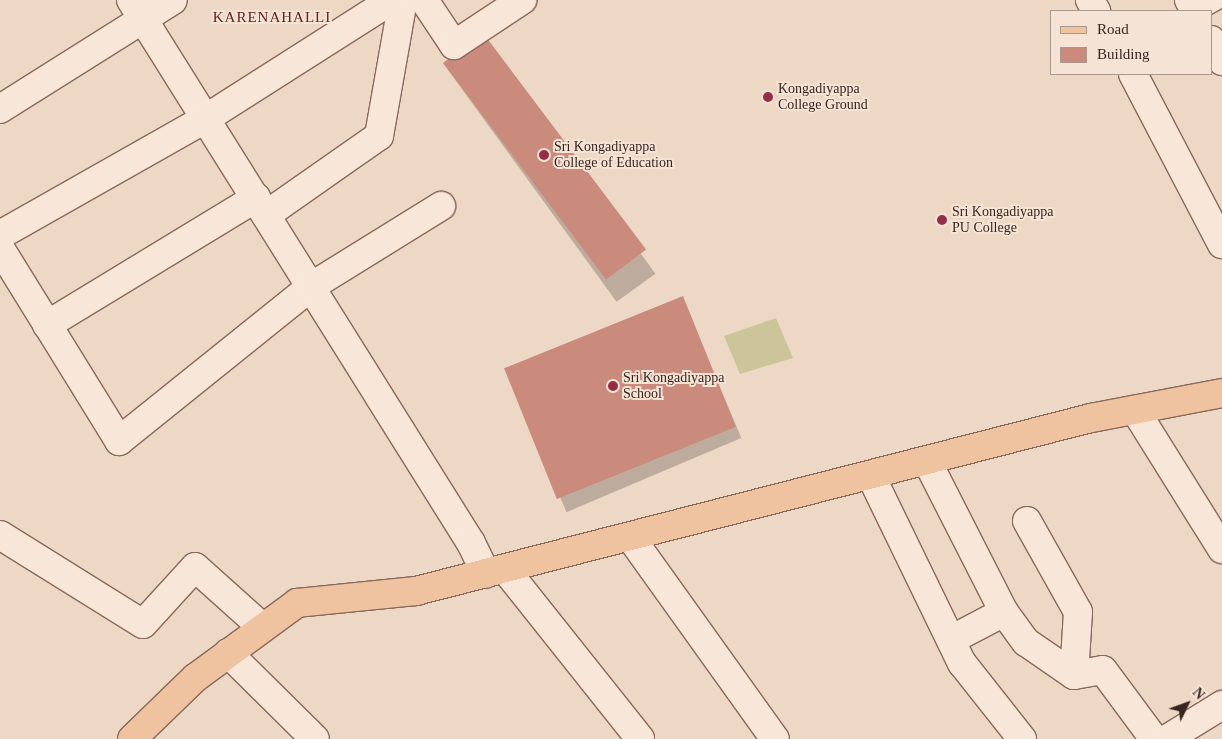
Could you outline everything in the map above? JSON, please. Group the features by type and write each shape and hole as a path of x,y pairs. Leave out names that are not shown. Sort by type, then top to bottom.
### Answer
{"main road":[{"path":"132,739 195,678 297,603 416,591 1135,410 1222,393"}],"street":[{"path":"0,109 136,9 173,0"},
{"path":"0,235 205,119 392,0"},
{"path":"47,324 261,206 379,136 403,0"},
{"path":"424,0 454,45 522,0"},
{"path":"1198,10 1216,0"},
{"path":"136,9 312,286 471,543 640,739"},
{"path":"1212,42 1222,61"},
{"path":"1134,75 1222,244"},
{"path":"0,248 119,441 312,286 441,206"},
{"path":"1135,410 1222,549"},
{"path":"928,461 1004,612 1026,642 1074,675 1103,670 1154,739"},
{"path":"870,476 962,663 1022,739"},
{"path":"1027,521 1078,612 1074,675"},
{"path":"0,536 143,624 194,567 263,628"},
{"path":"631,538 775,739"},
{"path":"951,640 1004,612"},
{"path":"228,653 315,739"},
{"path":"1167,739 1222,705"}],"shaded area":[{"path":"776,318 793,358 740,374 724,336"}],"building":[{"name":"Sri Kongadiyappa College of Education","path":"483,33 646,249 606,280 443,63"},
{"name":"Sri Kongadiyappa School","path":"683,296 736,427 557,499 504,368"}],"place":[{"name":"Kongadiyappa College Ground","path":"768,97"},
{"name":"Sri Kongadiyappa College of Education","path":"544,155"},
{"name":"Sri Kongadiyappa PU College","path":"942,220"},
{"name":"Sri Kongadiyappa School","path":"613,386"}],"district":[{"name":"KARENAHALLI","path":"272,18"}]}
